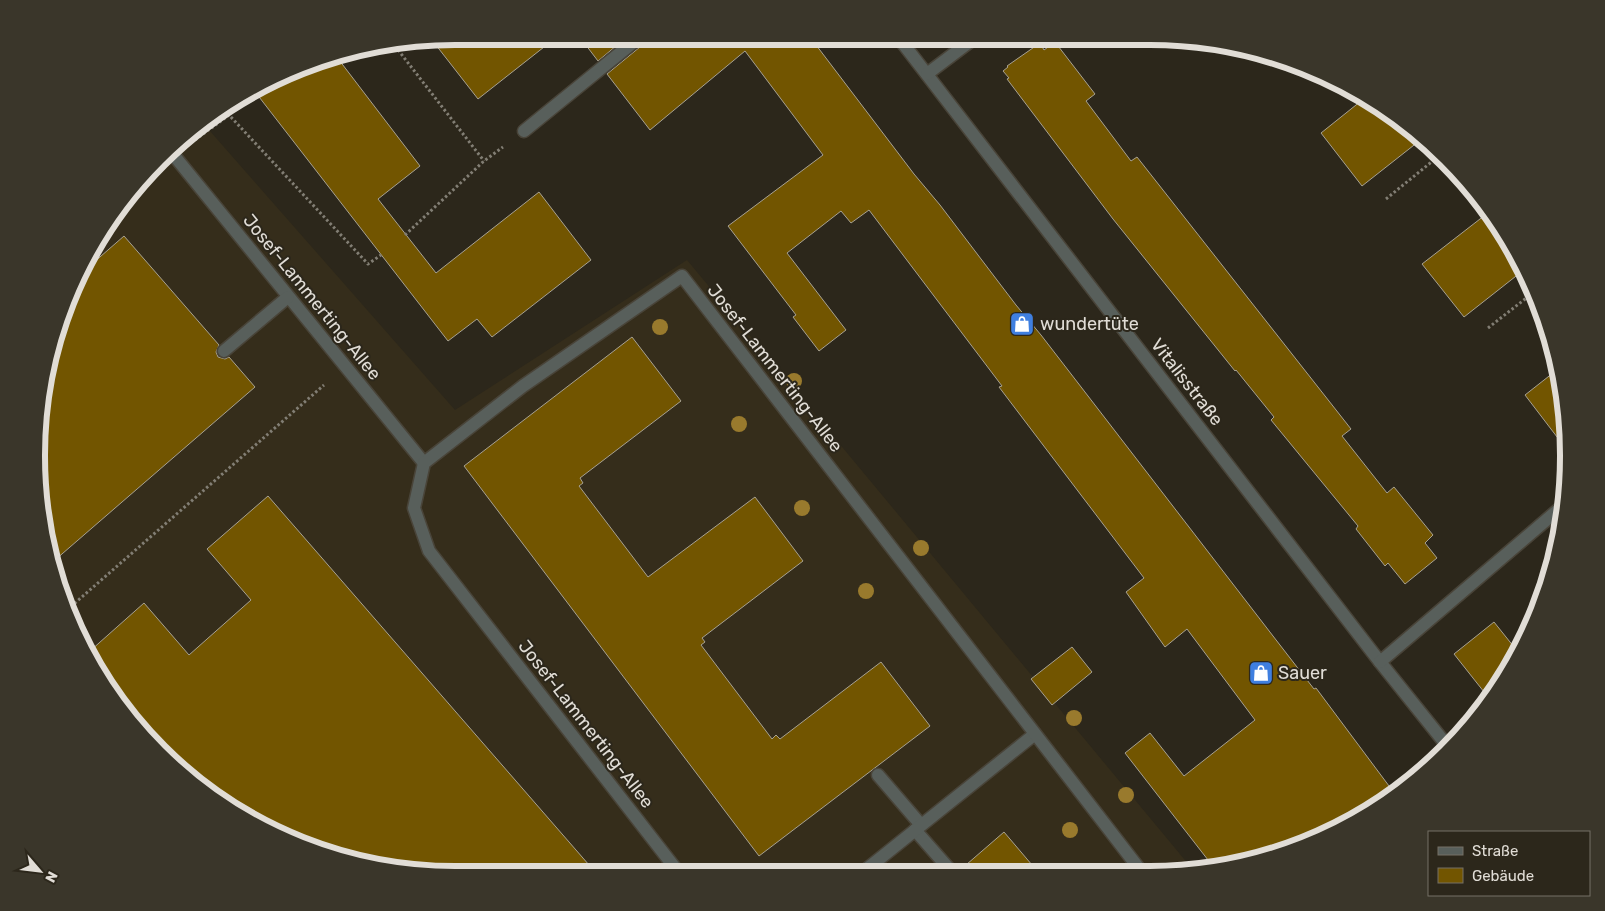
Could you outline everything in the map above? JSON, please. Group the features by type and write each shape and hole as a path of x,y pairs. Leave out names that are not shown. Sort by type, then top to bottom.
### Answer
{"street":[{"path":"524,131 631,45"},
{"name":"Vitalisstraße","path":"904,45 1380,662 1444,742"},
{"path":"927,74 965,45"},
{"name":"Josef-Lammerting-Allee","path":"175,156 424,463"},
{"name":"Josef-Lammerting-Allee","path":"674,866 429,551 414,508 424,463 523,386 682,276 1136,866"},
{"path":"224,351 288,297"},
{"path":"1380,662 1556,512"},
{"path":"870,866 1035,734"},
{"path":"878,775 947,866"}],"path":[{"path":"398,50 484,161"},
{"path":"198,137 229,115 368,264 381,255"},
{"path":"405,235 484,161 524,131"},
{"path":"1386,199 1435,160"},
{"path":"1488,328 1528,296"},
{"path":"73,605 346,366"}],"shaded area":[{"path":"208,129 455,410 687,260 1188,864 1150,866 456,866 402,862 349,852 298,835 274,824 227,797 206,781 165,746 147,726 114,684 100,661 76,613 67,587 53,536 49,509 45,456 46,429 53,375 59,349 76,298 87,274 114,227 130,206 165,165 185,147"}],"building":[{"path":"547,45 478,99 436,46"},
{"path":"586,45 617,45 598,61"},
{"path":"642,45 816,45 1314,689 1316,688 1390,788 1355,811 1307,835 1256,852 1209,861 1125,753 1150,733 1184,776 1255,720 1187,629 1165,647 1126,592 1144,578 999,387 1002,386 869,210 851,223 841,211 787,253 846,330 819,351 793,317 796,315 728,226 823,155 745,51 650,130 607,74"},
{"path":"1037,45 1041,45 1044,50 1051,45 1057,45 1095,94 1086,101 1131,161 1137,157 1351,429 1342,436 1387,493 1394,487 1433,535 1425,543 1437,558 1405,584 1388,563 1385,566 1356,529 1358,526 1271,420 1274,417 1113,219 1007,79 1009,78 1003,71 1007,66"},
{"path":"340,62 420,166 378,199 436,273 539,192 591,260 492,337 477,319 448,341 258,96 298,76"},
{"path":"1359,103 1378,114 1416,144 1362,186 1321,133"},
{"path":"1483,217 1518,274 1464,317 1422,264"},
{"path":"124,236 219,345 216,352 218,357 225,359 229,357 255,387 58,557 53,536 46,482 46,429 49,402 59,349 76,298 93,263"},
{"path":"632,337 681,401 580,478 583,483 579,486 648,577 755,497 803,561 702,638 705,642 701,645 772,739 776,735 780,739 881,662 930,726 759,856 464,466"},
{"path":"1552,374 1559,440 1525,395"},
{"path":"268,496 590,866 429,865 375,858 349,852 298,835 274,824 227,797 185,764 165,746 130,705 114,684 93,648 144,603 189,655 251,600 207,549"},
{"path":"1494,622 1513,646 1484,693 1454,654"},
{"path":"1072,647 1092,672 1052,705 1031,679"},
{"path":"1004,832 1033,866 965,866"}],"place":[{"name":"wundertüte","path":"1022,324"},
{"name":"Sauer","path":"1261,673"}]}
